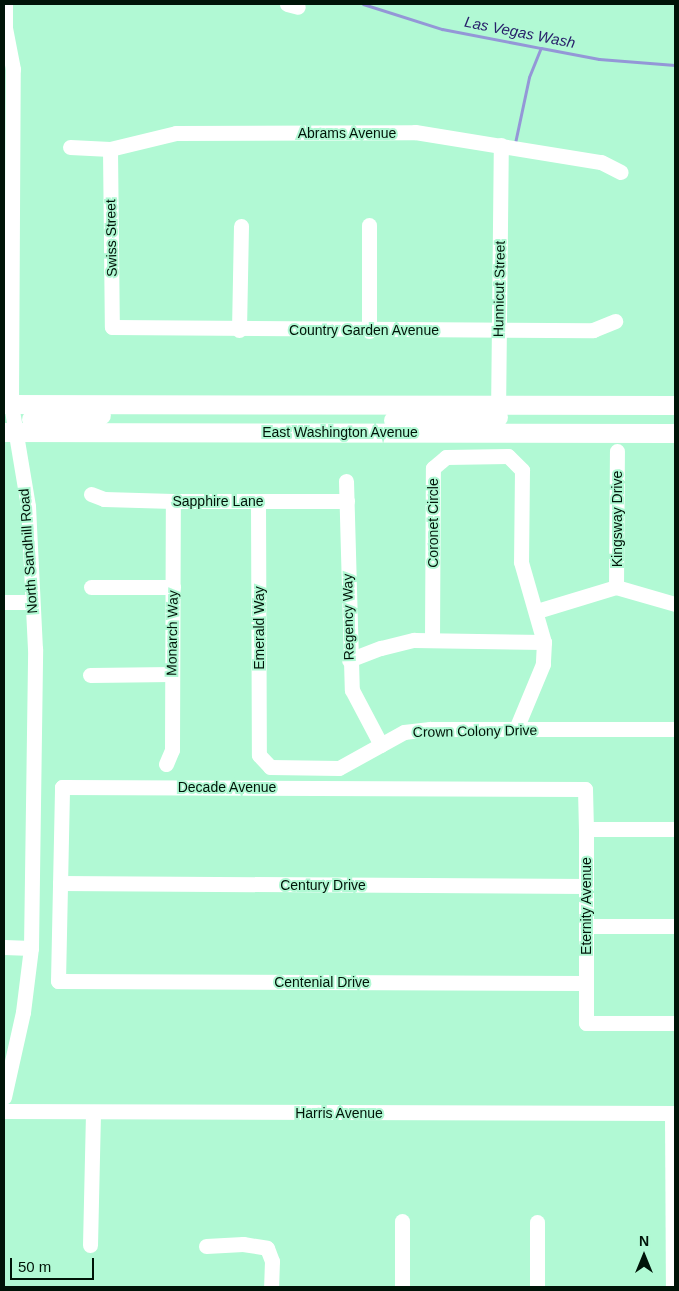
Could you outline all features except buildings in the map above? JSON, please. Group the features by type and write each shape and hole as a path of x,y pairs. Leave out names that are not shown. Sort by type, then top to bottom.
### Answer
{"main road":[{"name":"East Washington Avenue","path":"10,418 124,413 153,404 498,418 617,442 675,433"},
{"name":"East Washington Avenue","path":"10,418 252,432 498,418 675,405"},
{"path":"617,442 653,423 675,421"}],"street":[{"name":"North Sandhill Road","path":"4,1097 23,1012 31,948 35,649 31,602 28,506 10,418 8,159 13,69 4,28 5,4"},
{"name":"Abrams Avenue","path":"70,147 110,149 176,133 415,132 600,162 621,172"},
{"name":"Hunnicut Street","path":"498,418 502,145"},
{"name":"Swiss Street","path":"110,149 112,326"},
{"path":"369,225 369,331"},
{"path":"239,330 241,226"},
{"name":"Country Garden Avenue","path":"112,326 239,330 593,330 615,321"},
{"name":"Kingsway Drive","path":"616,586 617,442"},
{"name":"Coronet Circle","path":"432,640 433,468 446,457 508,456 522,470 521,562 537,611 544,642 543,664 516,729"},
{"name":"Regency Way","path":"346,481 349,660 352,690 381,744"},
{"name":"Sapphire Lane","path":"91,494 104,499 173,501 347,501"},
{"name":"Monarch Way","path":"166,764 172,750 173,501"},
{"name":"Emerald Way","path":"258,501 259,755"},
{"path":"537,611 616,586 675,604"},
{"path":"91,587 173,587"},
{"path":"4,602 31,602"},
{"path":"349,660 381,648 414,640 544,642"},
{"path":"90,674 172,674"},
{"name":"Crown Colony Drive","path":"259,755 270,767 339,768 404,732 430,729 675,730"},
{"name":"Decade Avenue","path":"58,981 62,787 585,789"},
{"name":"Eternity Avenue","path":"585,789 586,1023 675,1023"},
{"path":"586,829 675,829"},
{"name":"Century Drive","path":"60,883 586,886"},
{"path":"586,926 675,926"},
{"path":"4,947 31,948"},
{"name":"Centenial Drive","path":"58,981 586,983"},
{"name":"Harris Avenue","path":"4,1112 674,1113"},
{"path":"90,1245 93,1112"},
{"path":"673,1287 674,1113"},
{"path":"402,1221 402,1287"},
{"path":"537,1222 537,1287"},
{"path":"206,1246 243,1244 267,1248 272,1261 271,1287"}],"waterway":[{"name":"Las Vegas Wash","path":"363,4 442,29 599,59 675,65"},
{"path":"515,143 529,77 541,48"}]}
